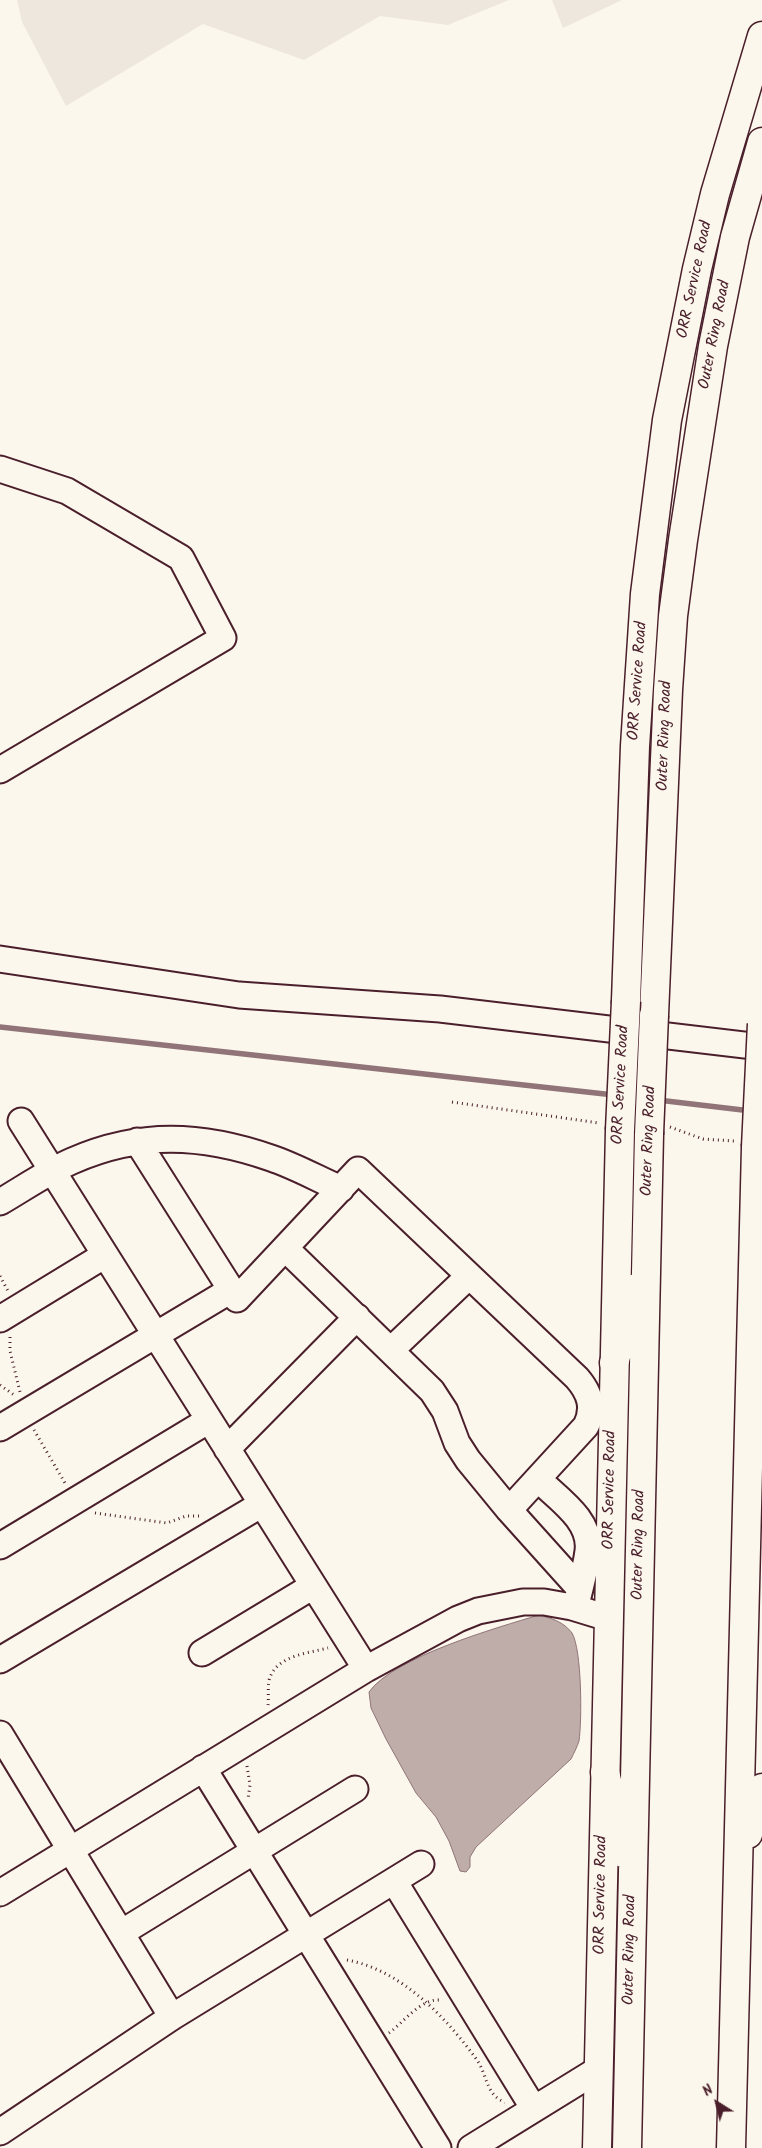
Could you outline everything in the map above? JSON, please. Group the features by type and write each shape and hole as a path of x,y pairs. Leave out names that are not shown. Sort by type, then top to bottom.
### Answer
{"main road":[{"name":"ORR Service Road","path":"597,2148 620,1130 634,766 644,594 667,420 697,268 715,194 762,36"},
{"name":"Outer Ring Road","path":"627,2148 649,1134 668,690 673,616 713,346 735,237 762,142"},
{"path":"731,2148 752,1282 762,1018"},
{"path":"614,1363 646,1255"},
{"path":"752,1282 762,1319"},
{"path":"605,1772 632,1896"},
{"path":"737,1867 762,1788"}],"street":[{"path":"0,469 67,491 181,558 224,638 0,770"},
{"path":"0,959 239,995 440,1009 762,1047"},
{"path":"21,1121 366,1669"},
{"path":"0,1202 52,1170 74,1160 137,1141 162,1138 220,1144 272,1158 340,1189"},
{"path":"137,1141 237,1299 358,1170 577,1378 589,1396 591,1409 586,1426 509,1510"},
{"path":"285,1248 432,1391 445,1411 457,1443 578,1598 608,1618"},
{"path":"0,1319 106,1255"},
{"path":"391,1350 469,1276"},
{"path":"0,1428 231,1290"},
{"path":"227,1449 357,1317"},
{"path":"0,1546 209,1420"},
{"path":"538,1479 578,1517 585,1529 588,1550 578,1598"},
{"path":"0,1660 262,1504"},
{"path":"202,1653 313,1586"},
{"path":"0,1893 366,1669 430,1633 478,1611 523,1602 544,1602 578,1598"},
{"path":"0,1734 172,2017"},
{"path":"203,1768 438,2148"},
{"path":"121,1933 355,1789"},
{"path":"0,2132 172,2017 312,1945 394,1881 422,1864"},
{"path":"394,1881 534,2109"},
{"path":"470,2148 599,2069"}],"path":[{"path":"267,1710 269,1678 289,1658 348,1642"},
{"path":"240,1828 250,1785 246,1764 252,1738"},
{"path":"312,1945 392,1976 426,2003 478,2062 489,2089 498,2100 507,2103"},
{"path":"374,2044 426,2003 434,1999 469,2003"}],"shaded area":[{"path":"17,0 509,0 448,25 380,16 304,60 203,24 66,106 22,22"},
{"path":"552,0 622,0 563,28"},
{"path":"539,1615 553,1619 565,1626 572,1633 575,1642 578,1654 580,1686 581,1718 579,1741 571,1759 476,1847 470,1857 470,1867 466,1872 460,1871 449,1841 436,1817 416,1793 386,1739 371,1708 369,1692 382,1679 422,1656 447,1645"}],"waterway":[{"path":"0,1027 614,1095"},
{"path":"658,1100 751,1111"}]}
